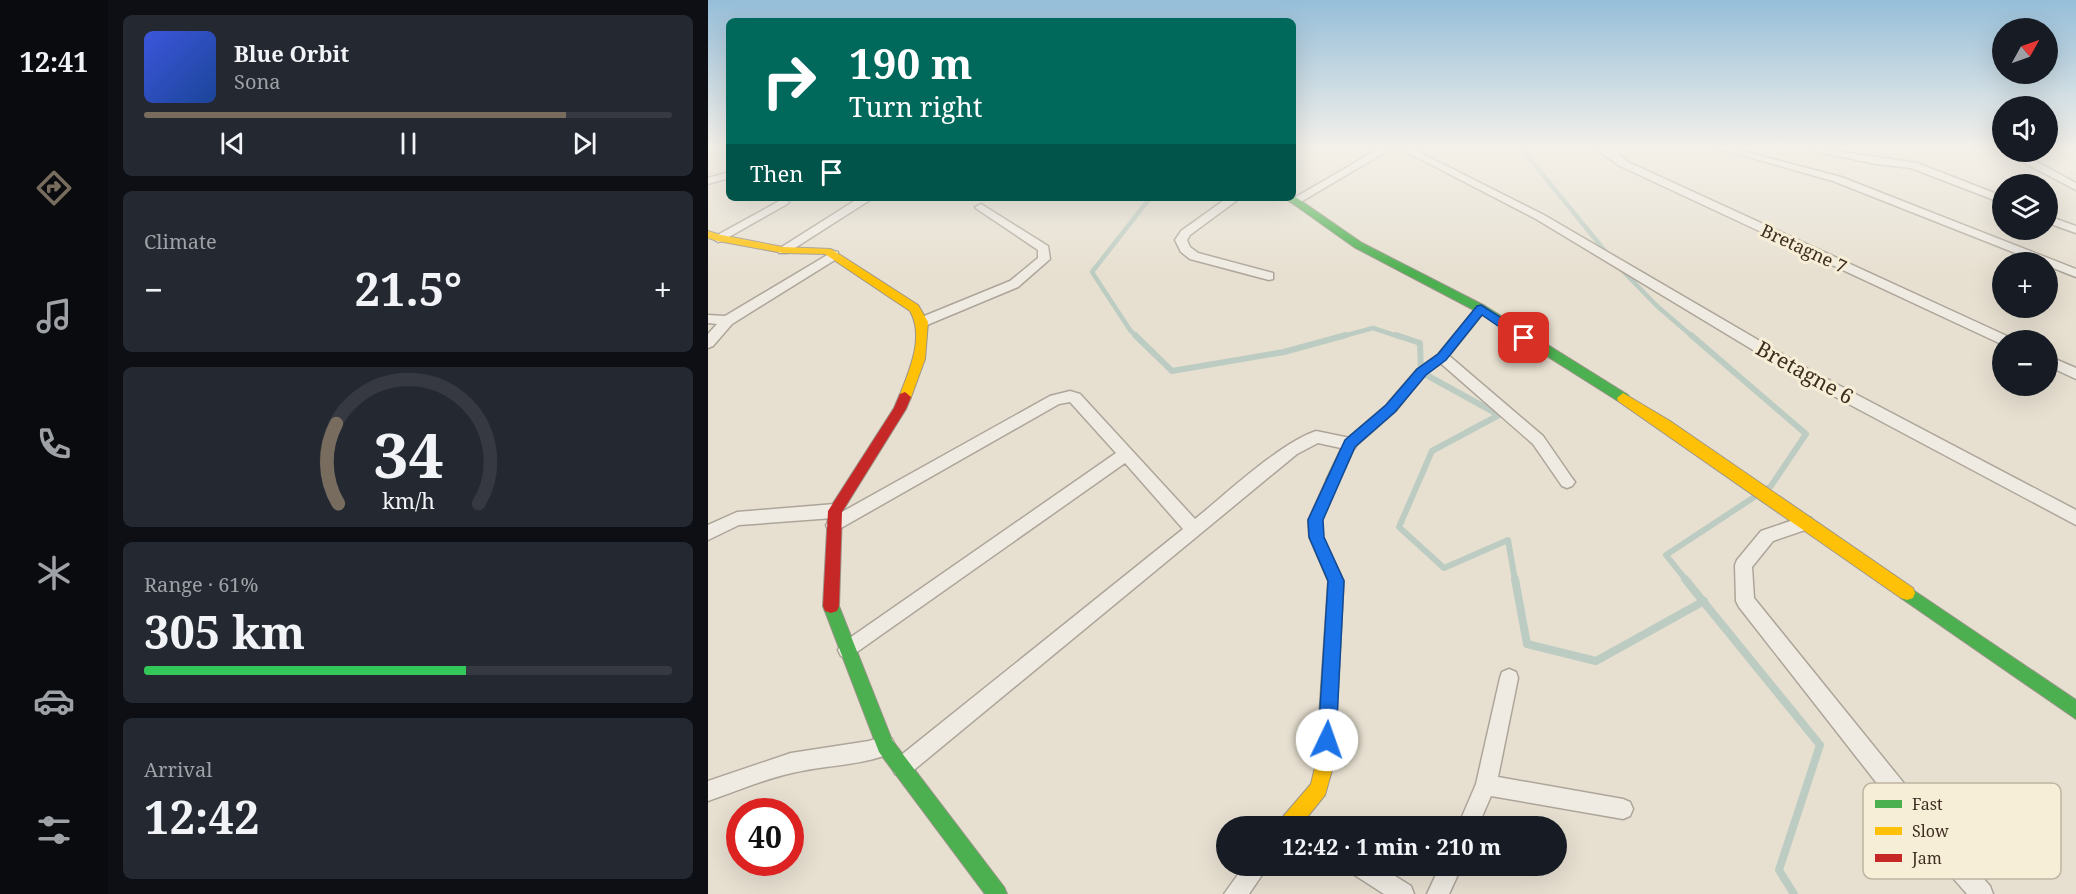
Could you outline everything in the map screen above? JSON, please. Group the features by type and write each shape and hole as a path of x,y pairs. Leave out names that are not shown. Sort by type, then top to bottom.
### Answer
{"street":[{"name":"Bretagne 6","path":"1487,190 1540,217 1803,373 2076,518"},
{"name":"Bretagne 7","path":"1680,190 1992,334"},
{"path":"1864,190 2076,273"},
{"path":"1976,190 1992,196"},
{"path":"783,250 862,201"},
{"path":"1230,201 1185,234 1181,240 1185,249 1194,256 1269,276"},
{"path":"1295,201 1359,245 1481,309 1665,425 2076,710"},
{"path":"713,236 783,202"},
{"path":"922,322 1014,284 1044,259 1044,249 981,207"},
{"path":"2058,223 2076,230"},
{"path":"713,236 783,250 827,251 914,308 922,322 919,358 900,409 835,518 831,608 885,746 997,894"},
{"path":"708,343 727,321 834,255"},
{"path":"1301,816 1319,789 1325,763 1336,581 1316,537 1315,520 1350,444 1391,408 1421,372 1442,357 1481,309"},
{"path":"708,319 727,321"},
{"path":"1442,357 1538,440 1567,482"},
{"path":"2058,366 2076,374"},
{"path":"708,533 737,519 768,515 835,518 1063,397 1075,398 1194,529"},
{"path":"902,767 1300,445 1316,437 1350,444"},
{"path":"847,650 1126,454"},
{"path":"1804,523 1767,536 1743,565 1745,601 1890,783"},
{"path":"1472,816 1486,785 1509,678"},
{"path":"708,791 791,763 869,751 885,746"},
{"path":"1486,785 1623,809"},
{"path":"1235,894 1249,876"},
{"path":"1376,876 1403,894"},
{"path":"1438,894 1446,876"},
{"path":"1969,879 1982,894"}],"waterway":[{"path":"1555,190 1609,256"},
{"path":"1135,335 1092,272 1148,201"},
{"path":"1620,268 1657,306 1693,337"},
{"path":"1340,337 1373,328 1400,337"},
{"path":"1135,335 1172,371 1284,352 1346,335"},
{"path":"1396,335 1420,343 1421,372 1499,415 1432,451 1399,527 1444,568 1508,540 1515,580"},
{"path":"1686,580 1666,555 1771,486 1806,434 1691,335"},
{"path":"1515,579 1527,644 1596,661 1703,601"},
{"path":"1685,579 1703,601"},
{"path":"1703,601 1820,745 1779,870 1794,894"}],"traffic: fast":[{"path":"1294,201 1358,245 1481,309 1623,398"},
{"path":"1333,480 1350,444 1391,408 1421,372 1442,357 1481,309"},
{"path":"1907,593 2076,710"},
{"path":"831,606 885,746 997,894"}],"traffic: slow":[{"path":"708,234 718,238 783,250 827,251 914,308 922,322 919,359 905,397"},
{"path":"1623,398 1907,593"},
{"path":"1296,816 1319,789 1325,763 1336,581 1316,537 1315,520 1333,480"}],"traffic: jam":[{"path":"831,606 835,511 900,409 905,397"}],"route":[{"path":"1327,740 1336,581 1316,537 1315,520 1350,444 1391,408 1421,372 1442,357 1481,309 1524,338"}]}
